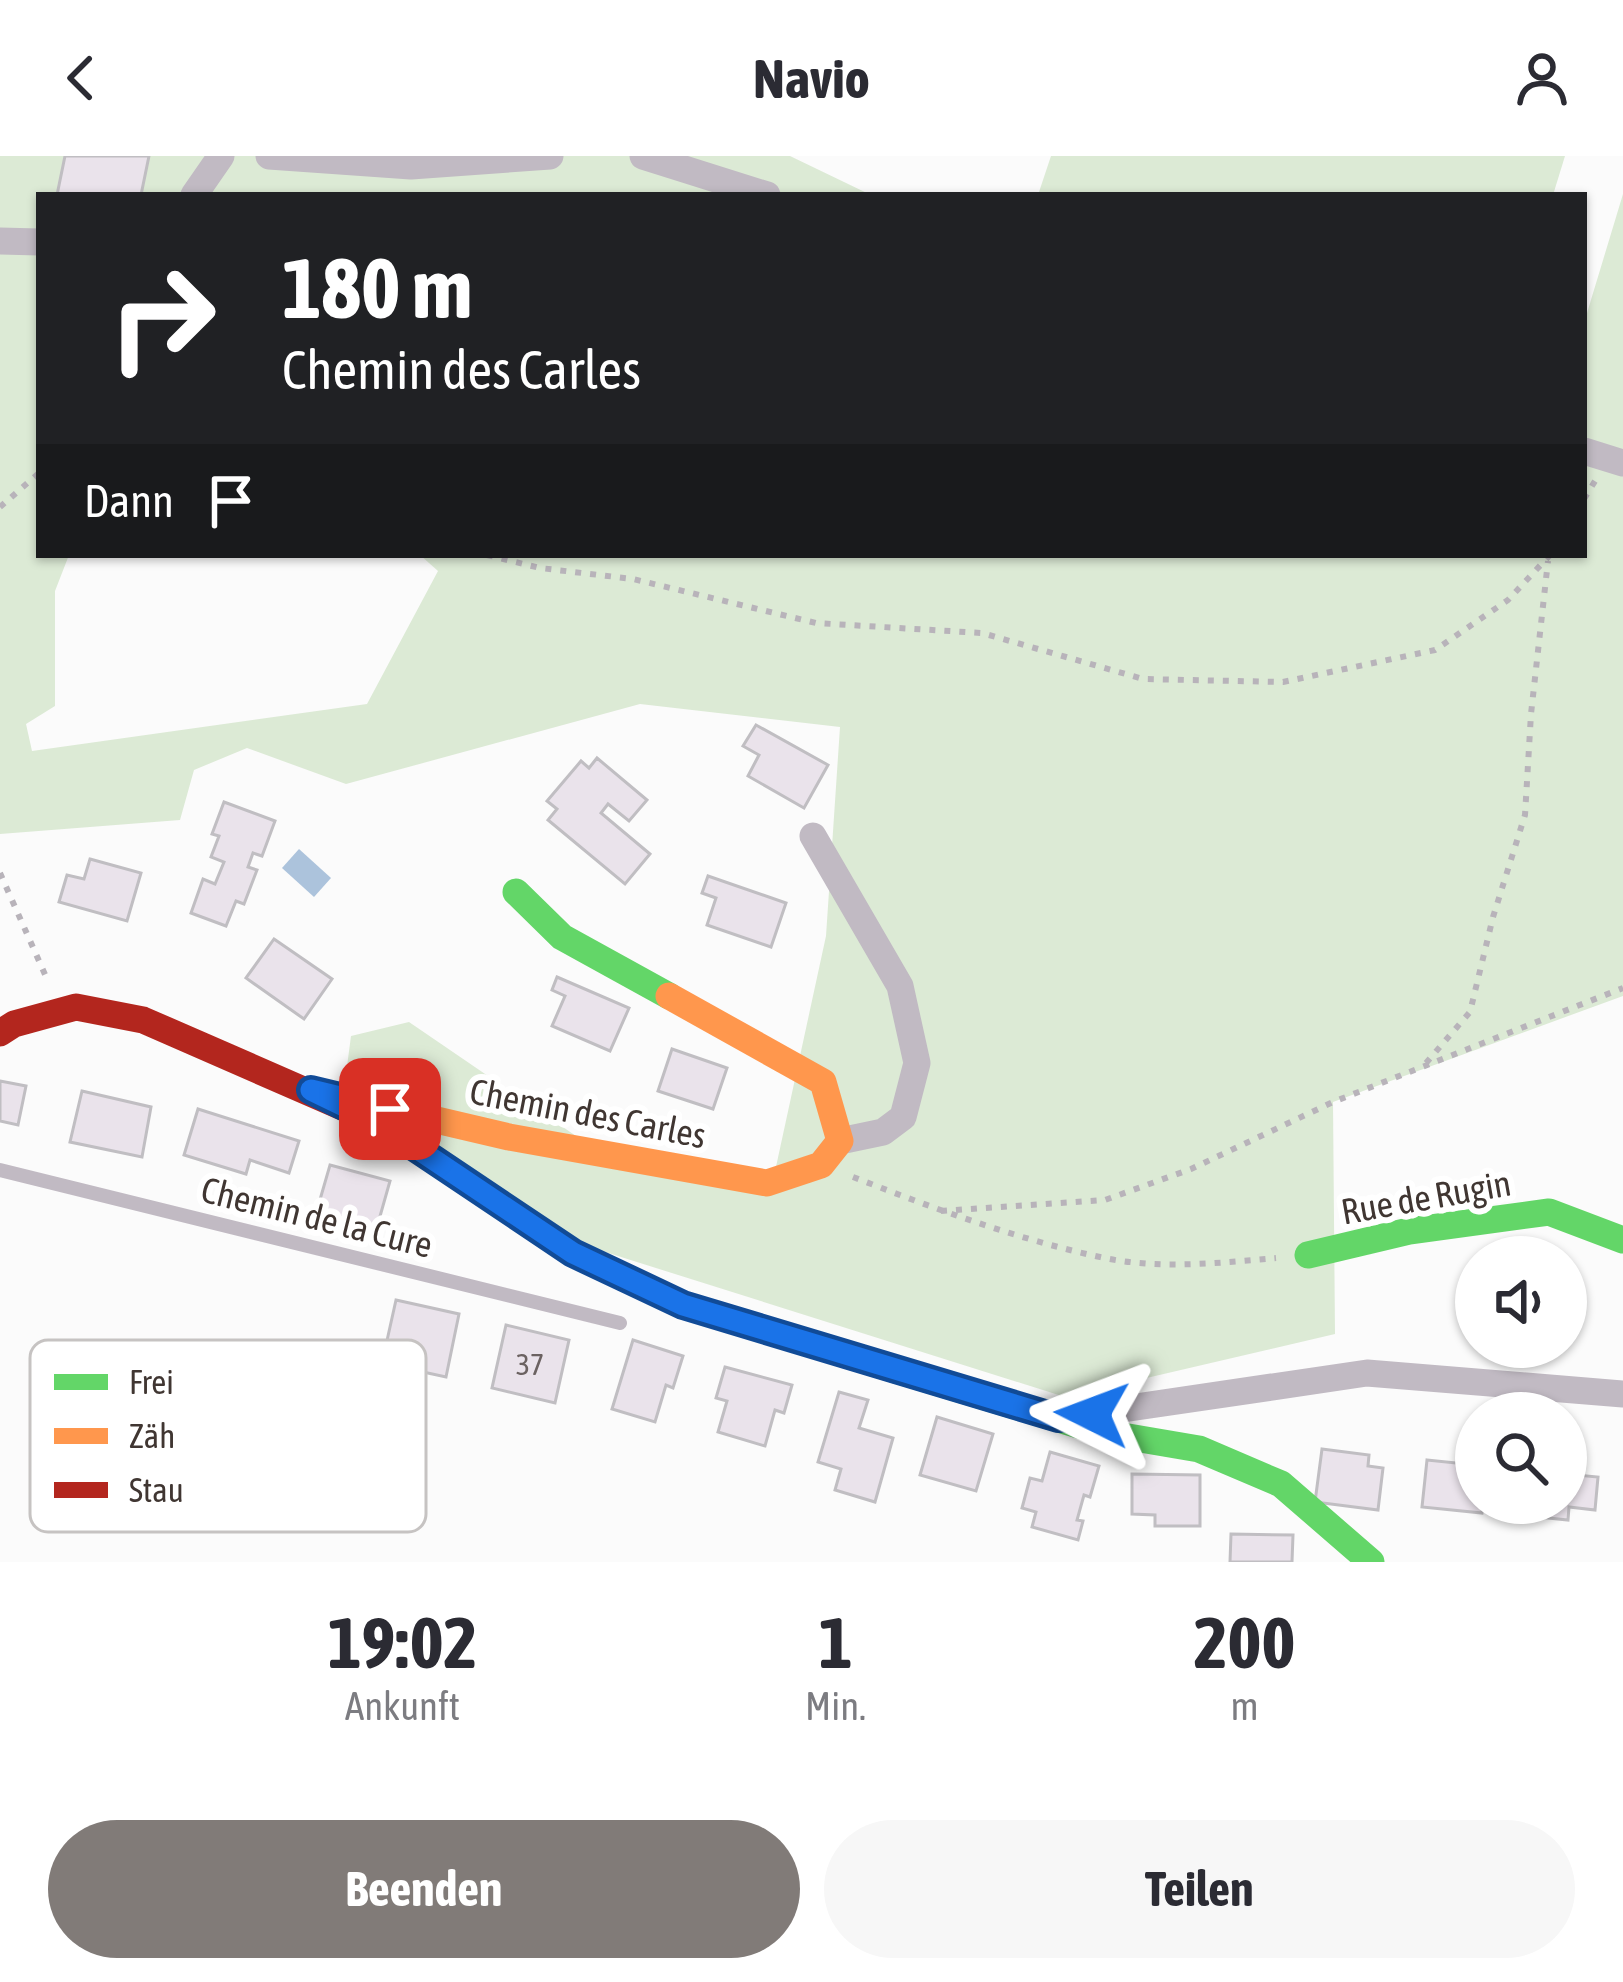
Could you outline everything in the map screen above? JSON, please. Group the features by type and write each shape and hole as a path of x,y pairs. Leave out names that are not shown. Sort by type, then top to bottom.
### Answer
{"street":[{"path":"196,192 220,156"},
{"path":"268,156 411,166 550,156"},
{"path":"643,156 757,192"},
{"path":"0,241 36,242"},
{"path":"1587,452 1623,463"},
{"path":"813,836 900,986 917,1063 903,1117 883,1132 839,1141 821,1165"},
{"path":"516,892 562,938 823,1082 839,1141"},
{"path":"0,1033 14,1024 76,1007 143,1020 379,1123 573,1253 683,1305 1105,1433 1199,1449 1281,1484 1371,1562"},
{"name":"Chemin des Carles","path":"311,1090 509,1137 767,1183 821,1165"},
{"name":"Rue de Rugin","path":"1308,1256 1409,1231 1549,1212 1623,1240"},
{"path":"1058,1418 1367,1373 1623,1394"}],"lane":[{"name":"Chemin de la Cure","path":"0,1170 620,1323"}],"path":[{"path":"0,507 36,476"},
{"path":"500,558 540,568 633,579 816,622 982,633 1143,679 1283,682 1435,650 1508,601 1547,558"},
{"path":"1422,1066 1470,1012 1525,815 1549,558"},
{"path":"0,873 49,984 56,1012"},
{"path":"940,1211 1105,1200 1191,1169 1333,1102 1623,988"},
{"path":"821,1165 940,1211 1103,1258 1199,1264 1308,1256"}],"green space":[{"path":"0,156 790,156 865,192 36,192 36,558 68,558 55,591 55,706 26,724 32,751 367,704 438,571 423,558 1587,558 1587,313 1623,194 1623,996 1333,1102 1335,1334 1065,1397 583,1245 344,1089 351,1036 409,1022 595,1149 774,1176 826,936 840,727 640,704 346,784 247,748 194,770 180,820 0,834"},
{"path":"1051,156 1565,156 1554,192 1039,192"}],"water":[{"path":"299,849 331,878 314,897 282,868"}],"building":[{"path":"65,156 149,156 142,192 58,192"},
{"path":"756,725 828,765 804,808 748,776 759,755 743,746"},
{"path":"597,758 647,800 629,821 608,804 601,813 650,854 625,884 548,820 557,809 547,801 581,761 589,768"},
{"path":"224,802 275,821 262,856 253,853 248,867 257,870 244,904 236,901 226,926 191,913 203,879 215,884 224,862 211,857 219,836 212,834"},
{"path":"90,859 141,873 127,921 59,902 67,875 84,879"},
{"path":"708,876 786,903 771,947 707,925 716,898 702,893"},
{"path":"274,939 332,979 304,1019 246,978"},
{"path":"557,977 629,1008 610,1051 552,1026 565,996 552,990"},
{"path":"672,1049 727,1068 713,1109 658,1091"},
{"path":"0,1081 26,1086 18,1125 0,1121"},
{"path":"82,1091 151,1107 142,1157 70,1142"},
{"path":"198,1109 299,1141 289,1173 250,1160 246,1174 184,1155"},
{"path":"330,1165 390,1181 377,1227 317,1210"},
{"path":"396,1300 459,1314 446,1377 426,1373 426,1340 387,1340"},
{"path":"506,1325 569,1340 555,1403 492,1388"},
{"path":"633,1340 683,1356 673,1388 666,1385 655,1422 612,1409"},
{"path":"725,1367 792,1385 784,1413 775,1410 765,1446 718,1432 727,1401 716,1398"},
{"path":"839,1392 868,1400 859,1428 893,1438 875,1502 835,1490 841,1469 818,1462"},
{"path":"937,1417 993,1434 976,1491 920,1475"},
{"path":"1322,1449 1369,1455 1368,1466 1383,1468 1378,1510 1315,1502"},
{"path":"1050,1452 1099,1466 1090,1497 1084,1495 1077,1520 1083,1521 1078,1540 1032,1527 1036,1512 1022,1508 1030,1478 1042,1481"},
{"path":"1427,1460 1455,1463 1455,1510 1422,1507"},
{"path":"1132,1474 1200,1475 1200,1526 1155,1526 1155,1515 1132,1514"},
{"path":"1587,1476 1598,1477 1595,1510 1587,1509"},
{"path":"1231,1534 1293,1535 1292,1562 1230,1562"}],"traffic: fast":[{"path":"516,892 562,937 669,996"},
{"path":"1308,1255 1409,1231 1549,1212 1623,1240"},
{"path":"896,1370 1105,1433 1199,1449 1281,1484 1371,1562"}],"traffic: slow":[{"path":"368,1104 509,1137 767,1183 821,1165 840,1141 823,1082 669,996"}],"traffic: jam":[{"path":"0,1033 14,1024 76,1007 143,1020 379,1123 573,1253 683,1305 896,1370"}],"route":[{"path":"390,1109 311,1090 379,1123 573,1253 683,1305 1058,1418 1092,1414"}]}
